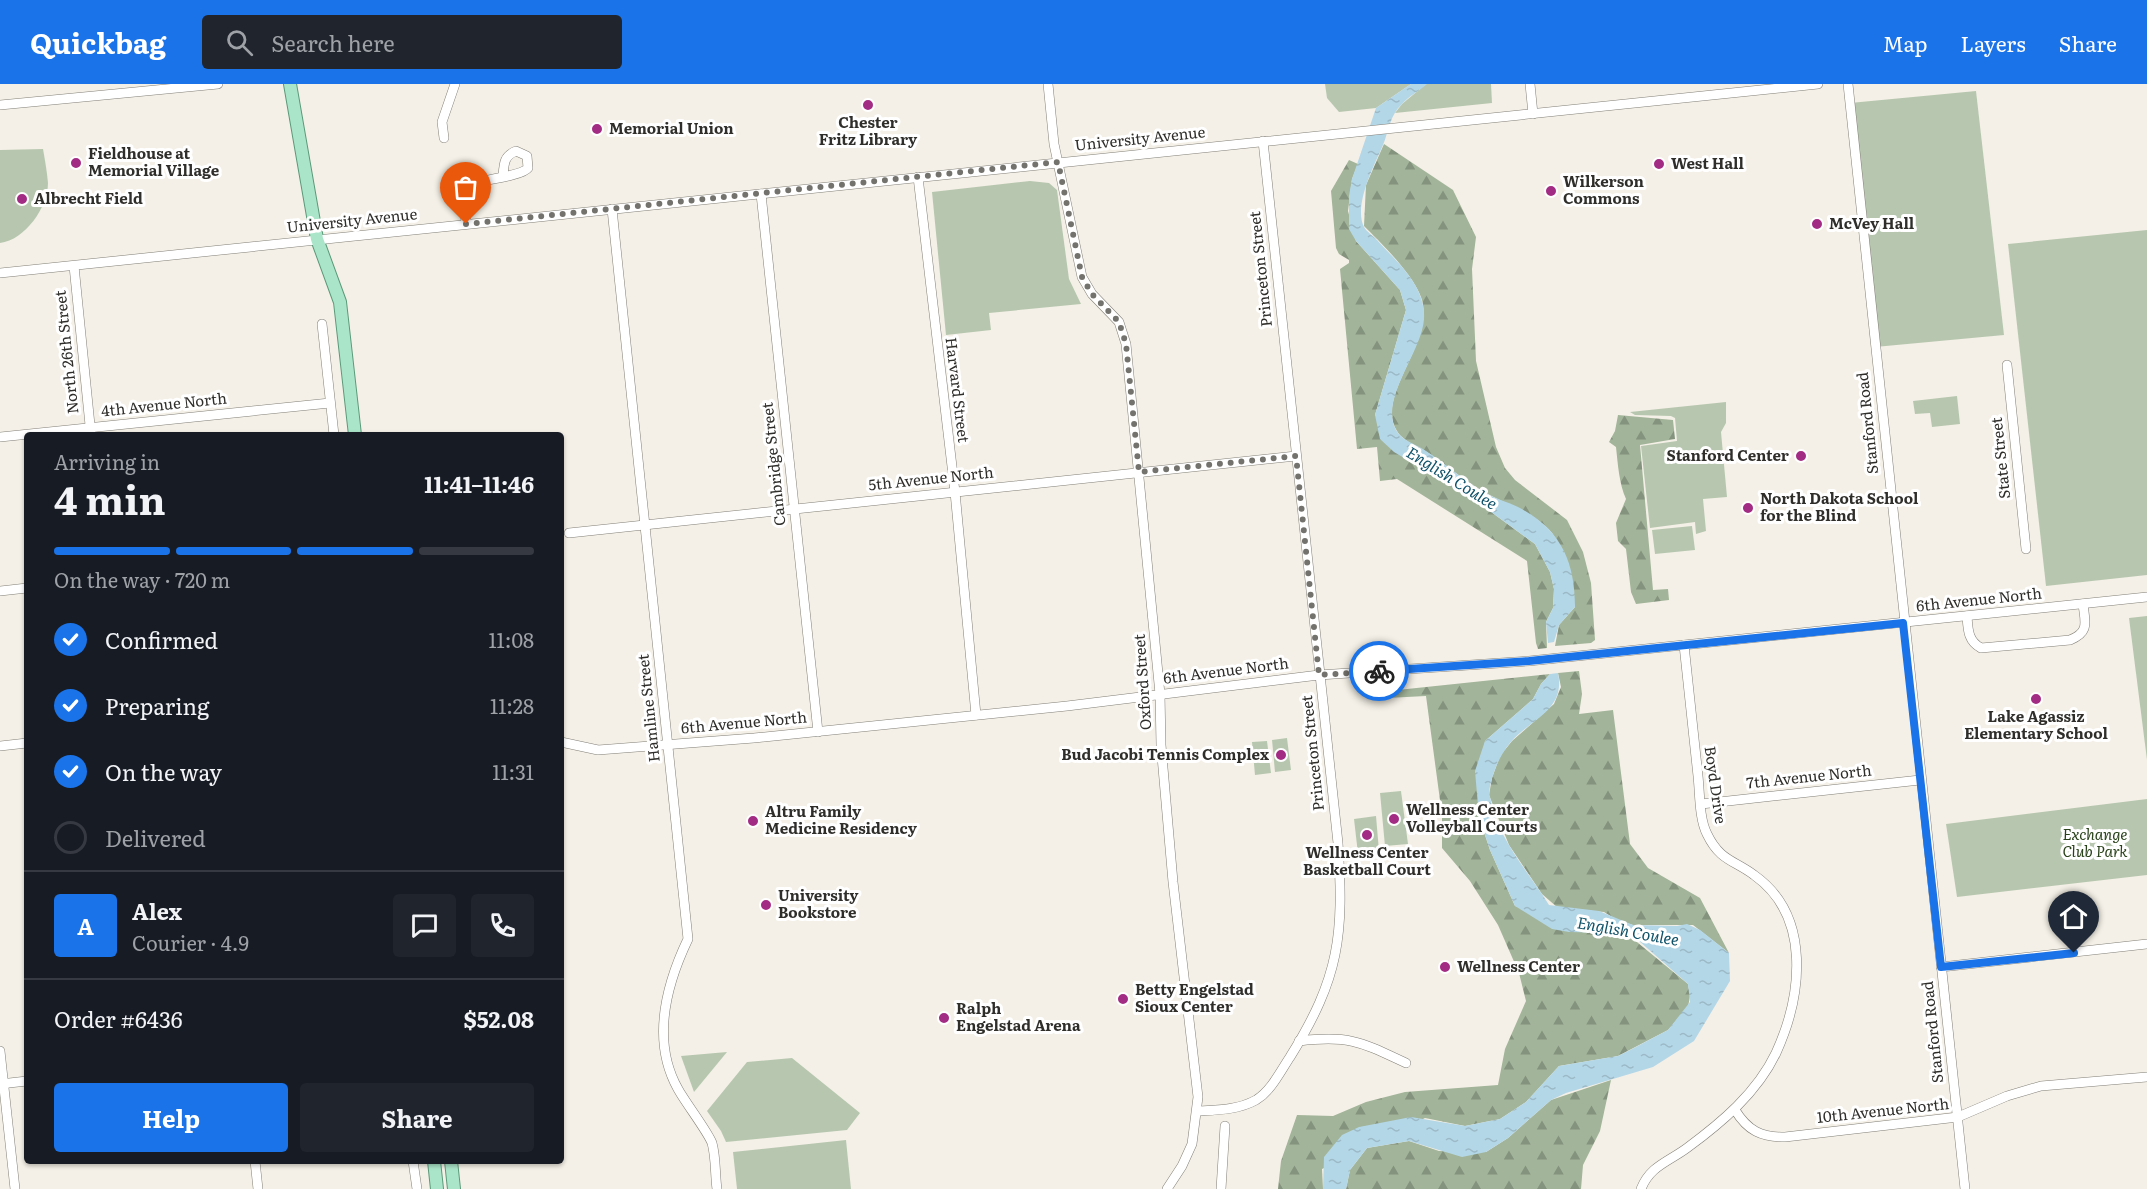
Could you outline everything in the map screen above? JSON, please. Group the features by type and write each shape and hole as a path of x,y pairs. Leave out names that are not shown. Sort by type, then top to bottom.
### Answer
{"main road":[{"path":"290,84 317,239 340,302 355,432"},
{"path":"434,1164 437,1189"},
{"path":"451,1164 454,1189"}],"street":[{"path":"0,105 218,84"},
{"path":"444,138 442,122 455,84"},
{"name":"Oxford Street","path":"1048,84 1052,131 1082,277 1092,294 1119,322 1126,344 1160,694 1161,745 1173,882 1197,1083 1198,1111 1192,1144 1172,1187"},
{"path":"1530,84 1533,114"},
{"name":"University Avenue","path":"0,273 1818,84"},
{"name":"Stanford Road","path":"1848,84 1903,623 1965,1189"},
{"name":"Princeton Street","path":"1198,1111 1243,1106 1264,1095 1299,1041 1327,987 1338,945 1341,921 1338,843 1263,141"},
{"path":"466,224 464,192 470,184 503,176"},
{"name":"Harvard Street","path":"918,177 956,492 976,715"},
{"name":"Cambridge Street","path":"761,194 818,732"},
{"name":"Hamline Street","path":"612,209 688,939 672,977 665,1003 663,1034 666,1058 676,1085 712,1143 717,1189"},
{"name":"North 26th Street","path":"74,266 90,431"},
{"path":"322,324 334,432"},
{"name":"State Street","path":"2007,365 2026,549"},
{"name":"4th Avenue North","path":"75,432 330,403"},
{"name":"4th Avenue North","path":"0,437 24,435"},
{"name":"5th Avenue North","path":"569,533 645,523 1296,456"},
{"path":"0,591 24,588"},
{"name":"6th Avenue North","path":"564,743 598,750 818,732 1319,675 1518,662 2147,597"},
{"path":"1967,616 1969,637 1981,648 2070,640 2080,636 2085,628 2083,604"},
{"name":"Boyd Drive","path":"1641,1189 1646,1176 1658,1164 1685,1149 1735,1110 1775,1054 1787,1022 1796,982 1796,950 1791,922 1779,902 1754,874 1728,861 1715,848 1707,834 1701,804 1684,645"},
{"path":"0,746 24,744"},
{"name":"7th Avenue North","path":"1701,804 1920,780"},
{"path":"1941,967 2147,944"},
{"path":"1299,1041 1337,1037 1348,1039 1406,1063"},
{"path":"0,1051 15,1189"},
{"name":"10th Avenue North","path":"1735,1110 1743,1123 1755,1132 1770,1137 1958,1118 2007,1096 2041,1086 2147,1077"},
{"path":"2,1084 24,1081"},
{"path":"1221,1189 1225,1126"},
{"path":"255,1164 258,1189"},
{"path":"414,1164 417,1189"}],"green space":[{"path":"1325,84 1411,84 1376,108 1339,112 1327,98"},
{"path":"1426,84 1491,84 1492,103 1395,113"},
{"path":"1976,91 2004,335 1875,347 1850,103"},
{"path":"1384,144 1453,190 1476,237 1472,269 1476,361 1496,447 1505,468 1515,480 1567,520 1583,552 1591,583 1595,640 1591,643 1555,646 1559,625 1575,607 1562,557 1552,533 1530,515 1473,485 1430,454 1404,439 1397,431 1392,417 1393,401 1421,331 1424,314 1421,297 1411,278 1364,226 1366,185"},
{"name":"Albrecht Field","path":"43,149 48,183 44,202 26,229 9,241 0,243 0,150"},
{"path":"1349,160 1358,164 1352,179 1348,211 1356,241 1400,290 1406,310 1375,415 1433,474 1472,498 1535,544 1550,572 1554,589 1553,608 1546,622 1547,648 1538,649 1536,643 1527,561 1397,479 1380,481 1377,447 1357,449 1340,269 1349,263 1349,260 1339,254 1336,248 1331,191"},
{"path":"1030,181 1049,183 1057,190 1069,279 1081,304 989,313 991,330 946,335 932,192"},
{"path":"2147,230 2147,575 2046,586 2008,244"},
{"path":"1957,396 1960,424 1932,427 1930,413 1915,414 1913,401"},
{"path":"1726,402 1726,423 1721,432 1727,497 1703,499 1706,531 1696,534 1695,522 1650,528 1641,446 1677,441 1675,418 1635,415 1630,412"},
{"path":"1618,415 1673,420 1675,439 1640,445 1653,590 1668,589 1669,600 1636,604 1631,592 1626,549 1618,541 1616,523 1626,499 1620,480 1616,447 1609,442 1615,431"},
{"path":"1692,526 1695,550 1655,554 1652,530"},
{"path":"2147,616 2147,760 2129,618"},
{"path":"1579,671 1582,694 1579,714 1613,710 1630,844 1648,868 1700,898 1729,953 1693,925 1633,925 1617,920 1604,912 1558,908 1542,894 1509,845 1489,795 1500,756 1512,741 1554,704 1561,687 1558,673"},
{"path":"1550,674 1541,684 1533,699 1485,741 1479,817 1490,850 1515,906 1632,938 1688,984 1690,996 1688,1007 1668,1030 1618,1056 1559,1066 1526,1102 1500,1119 1465,1126 1425,1118 1322,1169 1323,1189 1278,1189 1281,1161 1297,1115 1333,1116 1366,1102 1405,1092 1498,1085 1505,1049 1526,1001 1519,973 1498,925 1470,881 1442,848 1442,815 1426,696 1387,698 1388,691"},
{"name":"Bud Jacobi Tennis Complex","path":"1287,738 1291,770 1275,772 1272,740"},
{"name":"Bud Jacobi Tennis Complex","path":"1267,741 1271,773 1255,775 1252,742"},
{"name":"Wellness Center Volleyball Courts","path":"1401,791 1408,844 1385,846 1380,793"},
{"name":"Exchange Club Park","path":"2147,799 2147,875 1957,897 1946,824"},
{"name":"Wellness Center Basketball Court","path":"1376,816 1379,851 1358,854 1354,819"},
{"path":"727,1052 694,1092 681,1056"},
{"path":"792,1058 860,1113 847,1130 726,1142 707,1111 747,1062"},
{"path":"1611,1080 1600,1131 1583,1165 1581,1189 1346,1189 1350,1170 1367,1148 1409,1141 1439,1151 1486,1152 1508,1138 1551,1100"},
{"path":"846,1140 851,1189 737,1189 733,1152"}],"water":[{"name":"English Coulee","path":"1411,84 1427,84 1405,101 1395,113 1366,185 1361,208 1364,227 1409,275 1423,307 1422,332 1397,390 1392,418 1396,430 1405,440 1426,451 1485,493 1533,516 1555,536 1563,548 1572,575 1575,607 1559,625 1554,642 1548,643 1546,622 1553,608 1554,589 1550,572 1535,544 1472,498 1394,452 1380,439 1375,415 1406,310 1400,290 1356,241 1349,229 1349,196 1352,179 1376,108"},
{"name":"English Coulee","path":"1558,673 1557,697 1552,706 1510,743 1493,775 1489,795 1506,840 1549,905 1599,911 1633,925 1677,926 1687,924 1700,930 1729,953 1730,981 1694,1041 1653,1067 1566,1093 1551,1100 1508,1138 1486,1152 1462,1157 1409,1141 1367,1148 1350,1170 1346,1189 1323,1189 1324,1157 1342,1135 1359,1127 1411,1117 1465,1126 1500,1119 1526,1102 1559,1066 1618,1056 1668,1030 1690,1002 1688,984 1639,941 1613,933 1569,932 1552,929 1515,906 1490,850 1479,817 1475,771 1485,741 1533,699 1541,684 1550,674"}],"way so far":[{"path":"466,224 1058,162 1082,277 1092,294 1119,322 1126,344 1139,472 1296,456 1319,675 1379,671"}],"place":[{"name":"Chester Fritz Library","path":"868,105"},
{"name":"Memorial Union","path":"597,129"},
{"name":"Fieldhouse at Memorial Village","path":"76,163"},
{"name":"West Hall","path":"1659,164"},
{"name":"Wilkerson Commons","path":"1551,191"},
{"name":"Albrecht Field","path":"22,199"},
{"name":"McVey Hall","path":"1817,224"},
{"name":"Stanford Center","path":"1801,456"},
{"name":"North Dakota School for the Blind","path":"1748,508"},
{"name":"Lake Agassiz Elementary School","path":"2036,699"},
{"name":"Bud Jacobi Tennis Complex","path":"1281,755"},
{"name":"Wellness Center Volleyball Courts","path":"1394,819"},
{"name":"Altru Family Medicine Residency","path":"753,821"},
{"name":"Wellness Center Basketball Court","path":"1367,835"},
{"name":"University Bookstore","path":"766,905"},
{"name":"Wellness Center","path":"1445,967"},
{"name":"Betty Engelstad Sioux Center","path":"1123,999"},
{"name":"Ralph Engelstad Arena","path":"944,1018"}],"route":[{"path":"1379,671 1529,661 1903,623 1941,967 2074,953"}]}
